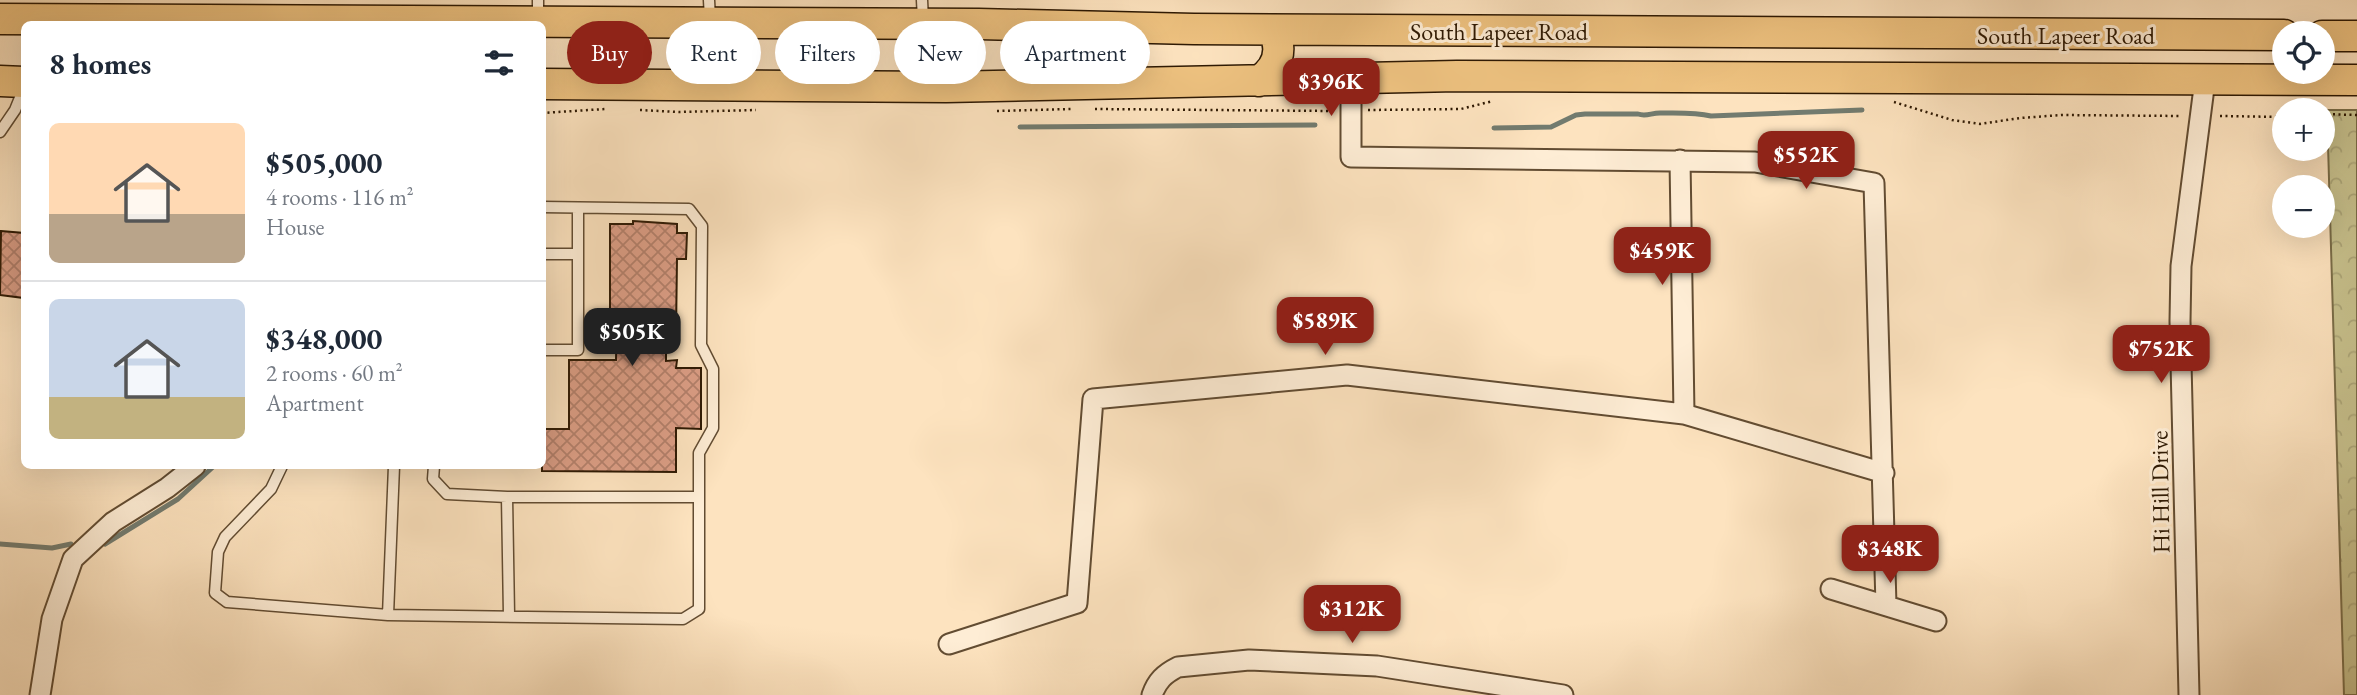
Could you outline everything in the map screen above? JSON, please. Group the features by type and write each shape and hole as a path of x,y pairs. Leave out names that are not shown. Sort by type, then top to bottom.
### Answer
{"main road":[{"name":"South Lapeer Road","path":"447,21 538,11 923,12 1273,30 2272,36"},
{"name":"South Lapeer Road","path":"283,21 337,16 403,21"},
{"name":"South Lapeer Road","path":"0,19 130,21"},
{"path":"1259,81 1274,69 1278,58 1277,37 1273,30"},
{"path":"1959,78 1954,63 1955,55 1966,40 1976,34"},
{"path":"2335,36 2357,36"},
{"name":"South Lapeer Road","path":"546,84 946,87 1457,76 2357,80"},
{"path":"0,81 21,82"}],"street":[{"path":"1351,79 1351,157 1755,162 1874,183 1886,605"},
{"name":"Hi Hill Drive","path":"2189,695 2180,321 2184,237 2205,80"},
{"path":"1680,160 1684,414"},
{"path":"949,644 1077,603 1093,398 1347,375 1684,414 1884,473"},
{"path":"40,695 52,619 73,559 113,522 167,488 191,469"},
{"path":"1831,589 1936,621"},
{"path":"1155,689 1168,672 1178,667 1249,660 1377,666 1563,695"}],"lane":[{"path":"0,132 21,95"},
{"path":"281,469 271,489 225,537 218,552 215,593 227,602 388,615 683,619 699,609 699,453 713,428 713,369 701,345 702,226 689,209 546,207"},
{"path":"546,350 578,350 578,208"},
{"path":"546,254 578,254"},
{"path":"388,615 394,469"},
{"path":"434,469 433,479 447,494 507,497 699,497"},
{"path":"507,497 509,615"}],"path":[{"path":"2335,114 2357,115"},
{"path":"1952,120 1980,124 2040,116 2186,116"},
{"path":"2215,116 2272,117"}],"green space":[{"path":"2335,110 2357,110 2357,695 2344,695 2331,238 2335,238 2335,175 2329,175 2328,161 2335,161"}],"building":[{"path":"633,221 677,224 677,233 687,233 686,259 677,259 676,332 666,332 666,361 677,360 676,368 701,368 701,429 676,428 676,472 542,471 546,469 546,429 569,429 569,360 616,360 617,309 610,309 610,224 633,224"},
{"path":"1,231 21,233 21,298 0,295"}],"waterway":[{"path":"1494,128 1551,127 1576,115 1585,114 1679,113 1711,116 1862,110"},
{"path":"1020,127 1315,125"},
{"path":"105,544 178,499 211,469"},
{"path":"0,544 52,548 71,544"}]}
